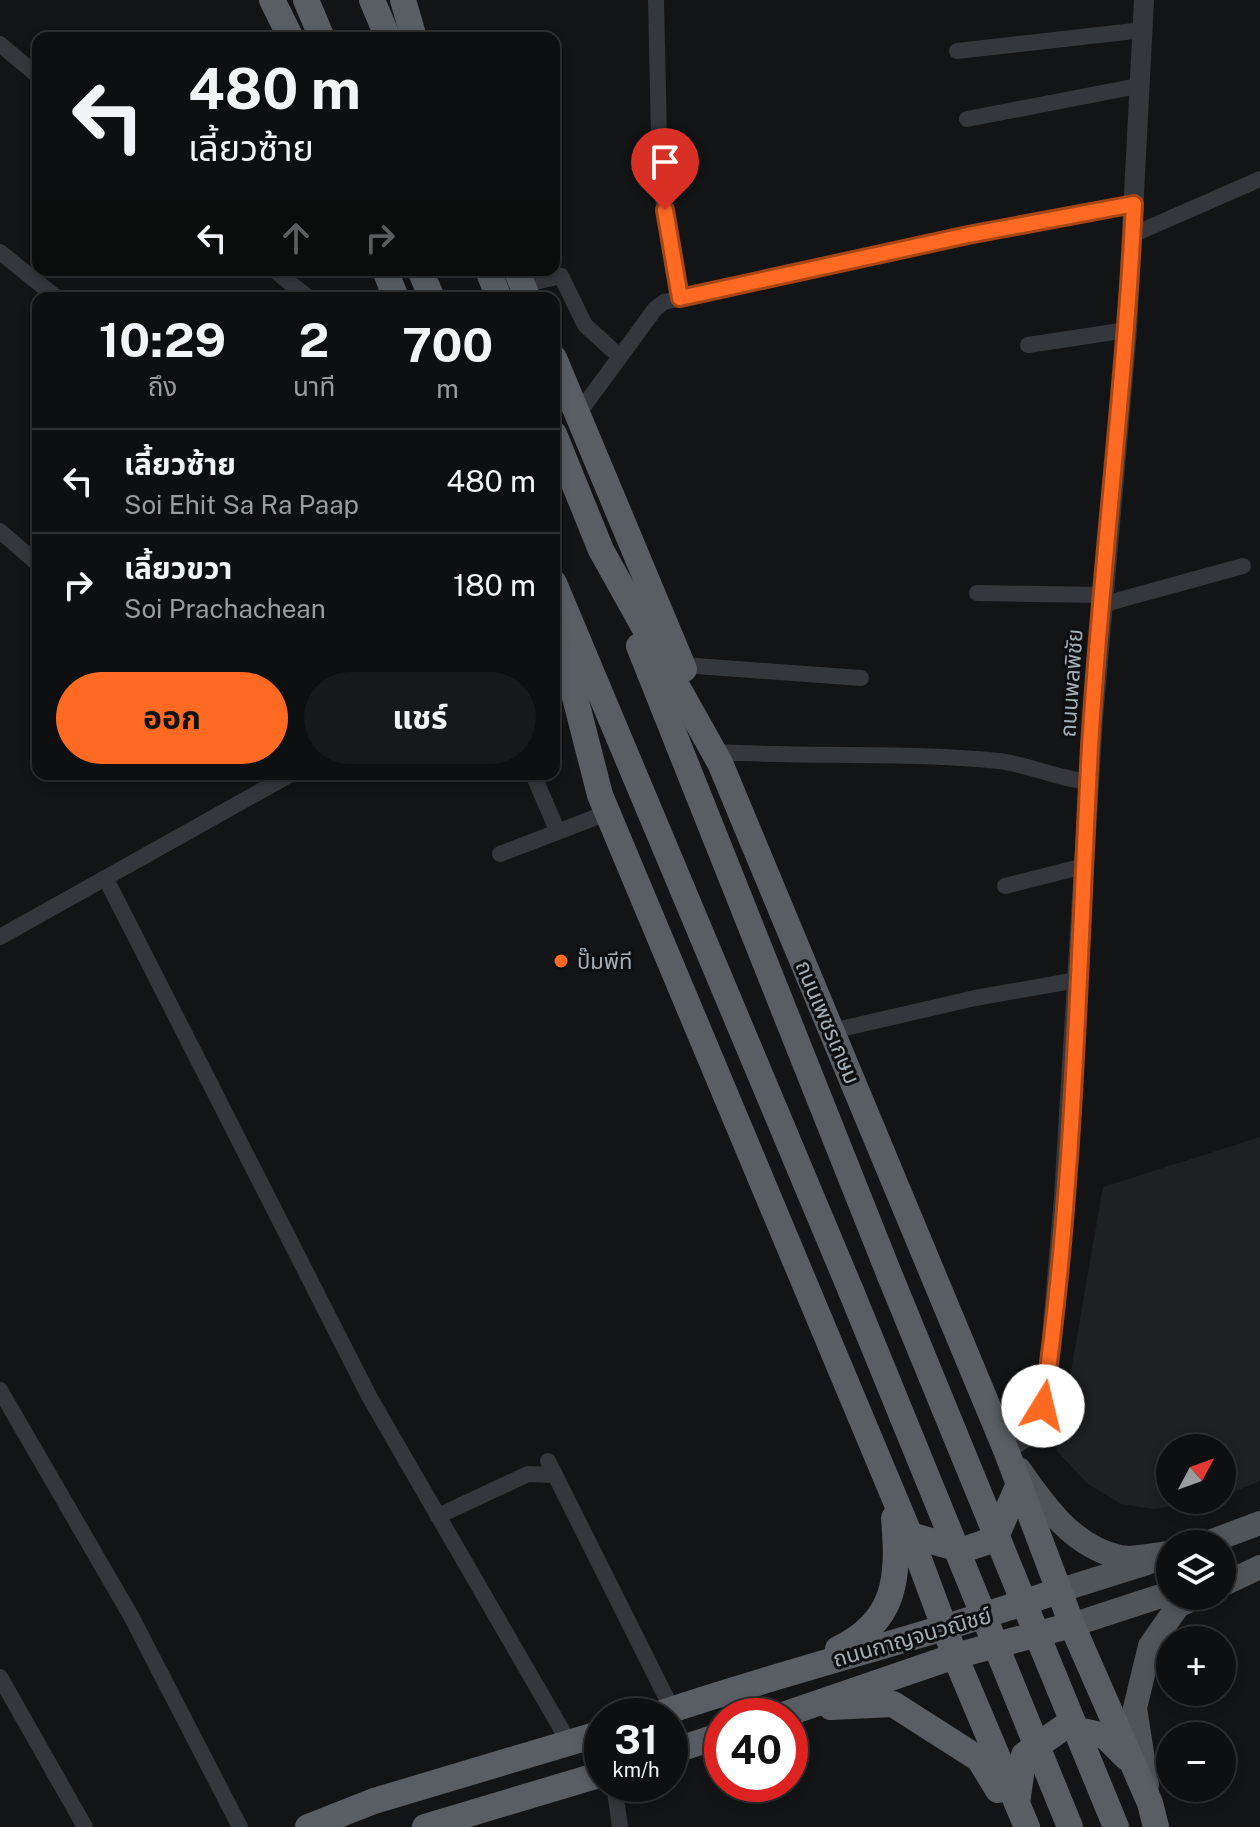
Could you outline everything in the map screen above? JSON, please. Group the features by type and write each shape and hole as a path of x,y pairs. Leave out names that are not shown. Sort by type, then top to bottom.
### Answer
{"highway":[{"path":"272,0 288,32"},
{"path":"306,0 319,32"},
{"path":"372,0 404,32"},
{"path":"403,0 407,32"},
{"path":"560,372 718,758"},
{"name":"ถนนเพชรเกษม","path":"560,449 601,550 718,758 1006,1450 1058,1591 1153,1815"},
{"path":"601,550 890,1276 1116,1827"},
{"path":"560,597 851,1291 1070,1827"},
{"path":"560,638 603,804"},
{"path":"560,701 892,1491 1019,1815"},
{"path":"910,1535 963,1550 995,1539 1019,1484"},
{"path":"791,1671 865,1636 890,1602 897,1551 892,1491"},
{"name":"ถนนกาญจนวณิชย์","path":"688,1705 791,1671 946,1630 1058,1591"},
{"name":"ถนนกาญจนวณิชย์","path":"808,1707 955,1656 1072,1625"},
{"path":"808,1707 893,1704 979,1759 1027,1827"},
{"path":"1019,1815 1024,1755 1064,1727 1105,1736 1132,1763"},
{"path":"308,1827 374,1801 584,1739"},
{"path":"425,1827 584,1779"}],"main road":[{"path":"1006,1450 1050,1513 1094,1548 1123,1557 1156,1555"},
{"path":"1236,1532 1260,1523"},
{"name":"ถนนกาญจนวณิชย์","path":"1058,1591 1156,1559"},
{"path":"1236,1572 1260,1565"},
{"path":"1236,1578 1260,1565"},
{"name":"ถนนกาญจนวณิชย์","path":"1072,1625 1156,1598"},
{"path":"1153,1815 1135,1708 1150,1646 1175,1610"}],"street":[{"path":"656,0 660,181 680,298"},
{"name":"ถนนพลพิชัย","path":"1006,1450 1026,1437 1043,1406 1063,1213 1101,600 1127,330 1144,0"},
{"path":"957,51 1143,30"},
{"path":"0,44 32,71"},
{"path":"967,119 1138,86"},
{"path":"1132,235 1260,179"},
{"path":"578,414 655,309 680,298 968,235 1134,204"},
{"path":"0,252 50,292"},
{"path":"282,276 302,292"},
{"path":"522,284 561,276 585,325 619,356"},
{"path":"1028,345 1127,330"},
{"path":"0,531 32,559"},
{"path":"977,593 1101,600 1243,566"},
{"path":"682,665 861,678"},
{"path":"718,758 1001,761 1050,771 1071,781 1088,781"},
{"path":"0,937 275,780"},
{"path":"536,780 557,830"},
{"path":"500,854 557,830 603,804"},
{"path":"1005,886 1084,866"},
{"path":"106,879 370,1398 570,1744"},
{"path":"832,1031 975,998 1077,980"},
{"path":"0,1390 131,1616 240,1827"},
{"path":"438,1516 528,1474 551,1468 655,1698"},
{"path":"0,1677 85,1827"},
{"path":"617,1802 620,1827"}],"shaded area":[{"path":"1260,1137 1260,1481 1236,1491 1236,1434 1156,1434 1156,1509 1153,1509 1121,1504 1088,1484 1057,1451 1103,1187"}],"place":[{"name":"ปั๊มพีที","path":"561,961"}],"route":[{"path":"665,210 680,298 968,235 1134,204 1127,330 1091,744 1064,1197 1043,1406"}]}
